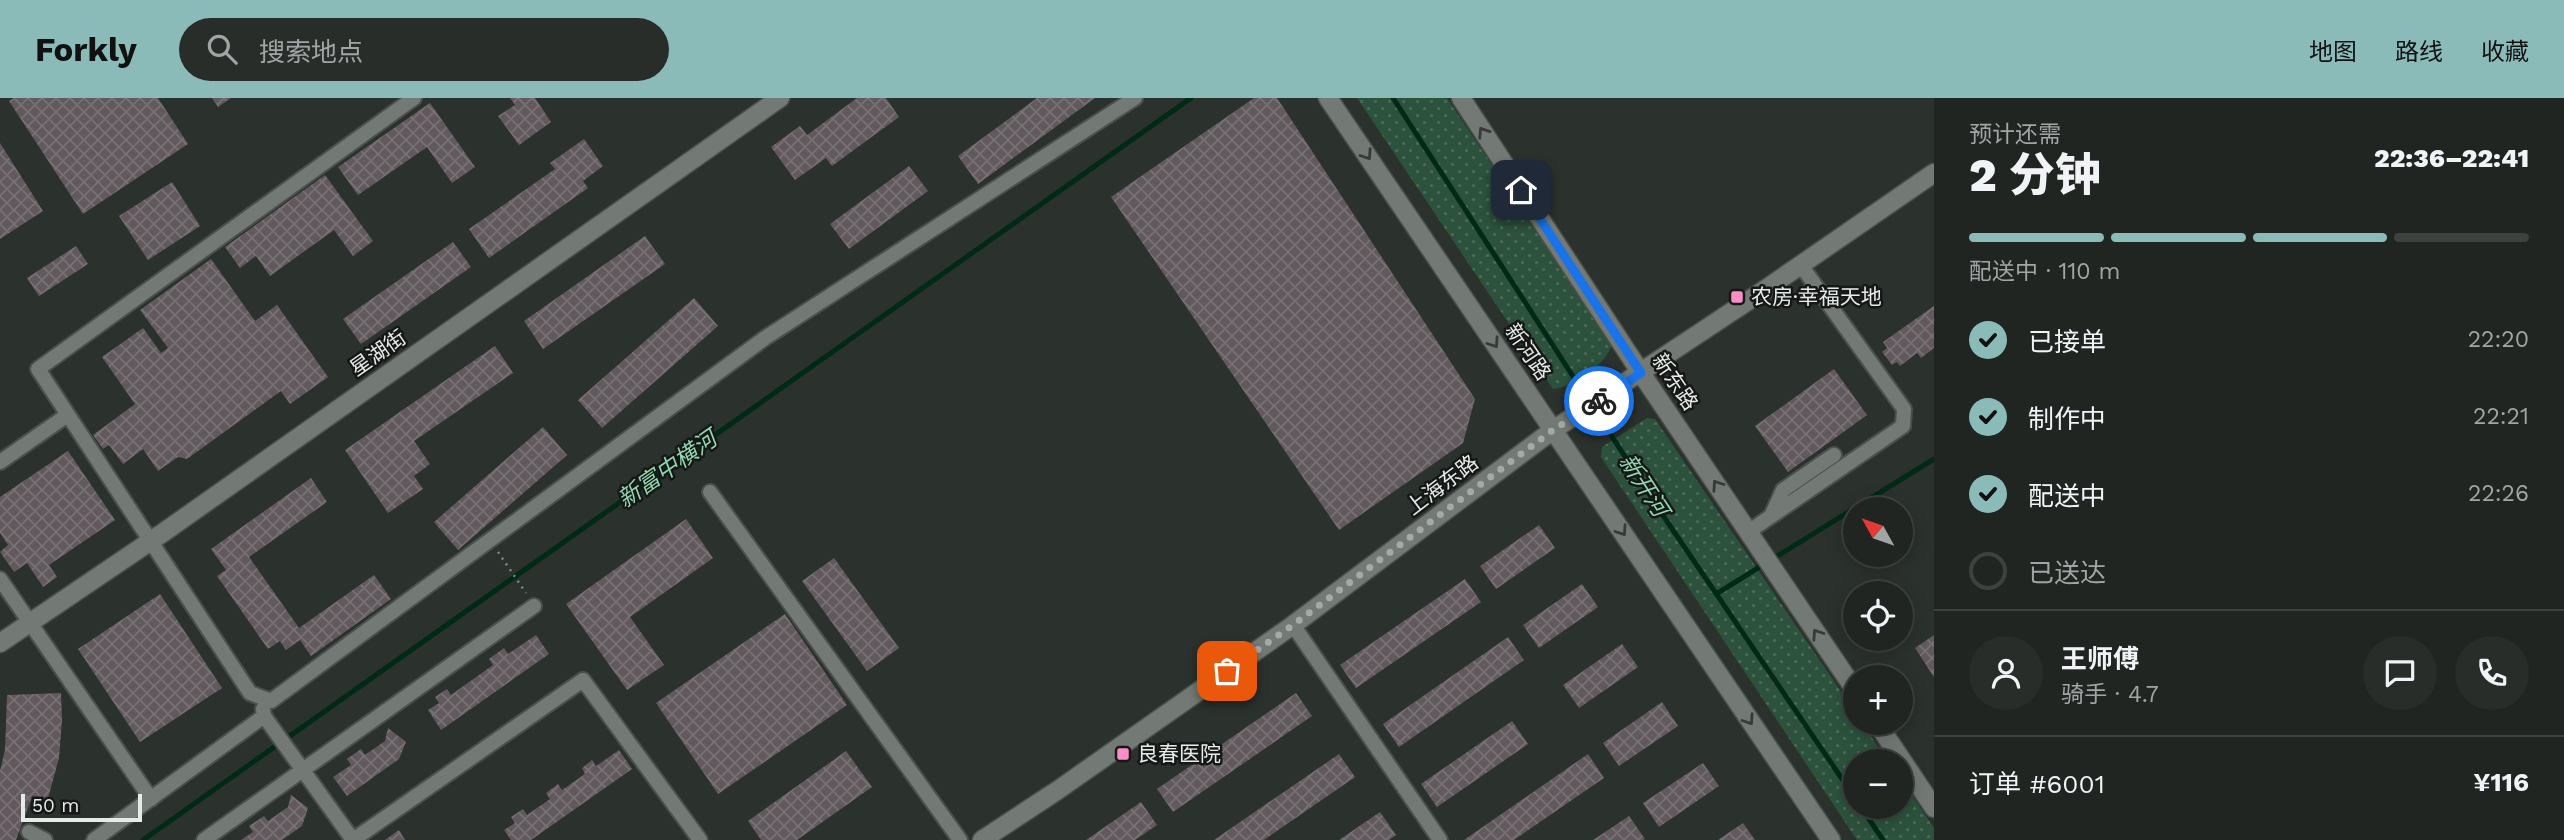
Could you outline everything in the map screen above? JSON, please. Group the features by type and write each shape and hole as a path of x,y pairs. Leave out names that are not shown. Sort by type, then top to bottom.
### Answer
{"street":[{"path":"414,98 38,369 66,416 250,693 271,701 765,338 1135,98"},
{"name":"星湖街","path":"0,643 151,541 780,98"},
{"name":"新河路","path":"1328,98 1831,840"},
{"name":"新东路","path":"1461,98 1641,373 1843,672"},
{"name":"上海东路","path":"982,840 1293,625 1553,430 1934,173"},
{"path":"1752,537 1772,515 1903,426 1904,409 1800,264"},
{"path":"0,462 66,416"},
{"path":"1772,515 1783,490 1834,455"},
{"path":"710,492 960,840"},
{"path":"0,579 150,799"},
{"path":"204,840 534,606"},
{"path":"1293,625 1440,840"},
{"path":"260,697 268,721 353,840 583,680 699,840"},
{"path":"94,840 150,799 268,721"},
{"path":"1885,735 1934,808"},
{"path":"29,832 45,840"}],"path":[{"path":"506,563 523,588"}],"green space":[{"path":"1357,98 1447,98 1612,344 1603,360 1588,374 1571,384 1553,389"},
{"path":"1647,418 1655,419 1843,694 1843,735 1870,735 1880,749 1843,749 1843,819 1913,819 1913,797 1934,828 1934,840 1857,840 1601,457 1602,447"}],"building":[{"path":"14,98 158,98 188,144 83,214 9,101"},
{"path":"212,98 231,98 218,107"},
{"path":"510,98 535,98 551,122 519,145 498,116 515,105"},
{"path":"857,98 886,98 899,117 832,166 826,158 795,180 771,147 800,126 807,135"},
{"path":"1037,98 1095,98 978,184 958,156"},
{"path":"1254,98 1277,98 1475,399 1463,443 1339,530 1111,197"},
{"path":"430,103 475,167 452,183 427,147 358,195 338,167"},
{"path":"584,139 603,166 583,181 588,188 489,258 469,229 555,169 550,163"},
{"path":"0,143 43,211 0,239"},
{"path":"909,166 928,191 849,249 830,224"},
{"path":"325,175 373,241 353,256 334,230 270,276 256,256 240,268 225,247"},
{"path":"172,182 200,226 148,260 119,216"},
{"path":"645,236 665,264 543,349 524,321"},
{"path":"453,242 471,267 361,344 343,319"},
{"path":"76,246 88,264 39,296 27,278"},
{"path":"211,259 255,321 277,305 328,377 290,404 281,391 187,459 178,457 158,471 143,449 123,464 109,445 103,449 93,435 135,404 102,357 143,328 161,353 168,348 140,310"},
{"path":"694,298 718,326 602,428 578,400"},
{"path":"1934,306 1934,348 1921,358 1917,353 1900,366 1897,362 1892,365 1882,352 1887,348 1883,342"},
{"path":"495,346 513,373 414,441 430,464 414,476 423,489 388,513 345,450"},
{"path":"1834,369 1867,415 1788,472 1755,426"},
{"path":"543,427 567,455 458,550 434,522"},
{"path":"68,451 115,520 49,565 57,577 43,587 27,563 14,572 0,552 8,545 0,533 0,497"},
{"path":"311,478 327,502 249,557 299,628 374,575 391,599 311,656 300,640 286,650 280,641 268,649 217,576 226,570 211,549"},
{"path":"686,519 713,558 630,617 664,665 627,690 566,604"},
{"path":"1539,525 1555,548 1496,589 1480,566"},
{"path":"834,558 899,648 867,671 802,581"},
{"path":"1465,579 1481,602 1356,688 1340,665"},
{"path":"1582,584 1598,607 1539,648 1523,625"},
{"path":"160,594 222,688 140,742 78,649"},
{"path":"785,614 847,705 718,794 656,703"},
{"path":"536,635 549,654 441,730 428,710 439,703 435,697 447,689 451,695 493,665 489,659 504,648 508,654"},
{"path":"1934,635 1934,677 1915,648"},
{"path":"1508,637 1524,660 1399,747 1383,724"},
{"path":"1622,644 1638,667 1579,708 1563,685"},
{"path":"61,693 59,758 47,802 32,797 16,840 0,840 0,771 5,750 7,695"},
{"path":"1296,693 1312,716 1173,812 1157,789"},
{"path":"1662,702 1678,726 1619,766 1603,743"},
{"path":"1512,721 1528,744 1437,807 1421,784"},
{"path":"388,728 406,742 399,759 347,796 333,777 351,765 347,759 361,749 365,755 385,741"},
{"path":"619,750 632,769 531,840 511,840 504,830 515,823 511,817 523,809 527,815 550,799 546,793 558,784 562,790 585,774 582,768 592,760 596,766"},
{"path":"846,751 872,787 797,840 761,840 748,821"},
{"path":"1339,754 1355,777 1264,840 1214,840"},
{"path":"1588,754 1604,778 1514,840 1464,840"},
{"path":"1703,763 1719,786 1659,827 1643,803"},
{"path":"291,795 308,808 302,826 282,840 241,840 253,832 249,826 264,816 268,821 288,807"},
{"path":"1141,802 1157,825 1135,840 1086,840"},
{"path":"1380,812 1396,835 1389,840 1339,840"},
{"path":"1629,816 1645,839 1593,840"},
{"path":"1743,823 1755,840 1718,840"},
{"path":"399,830 405,840 385,840"}],"waterway":[{"name":"新富中横河","path":"143,840 1191,98"},
{"name":"新开河","path":"1393,98 1664,517 1843,780"},
{"path":"1716,594 1934,459"},
{"name":"新开河","path":"1869,819 1883,840"}],"way so far":[{"path":"1227,671 1293,625 1553,430 1599,401"}],"place":[{"name":"农房·幸福天地","path":"1737,297"},
{"name":"良春医院","path":"1123,754"}],"route":[{"path":"1521,190 1641,373 1599,401"}]}
